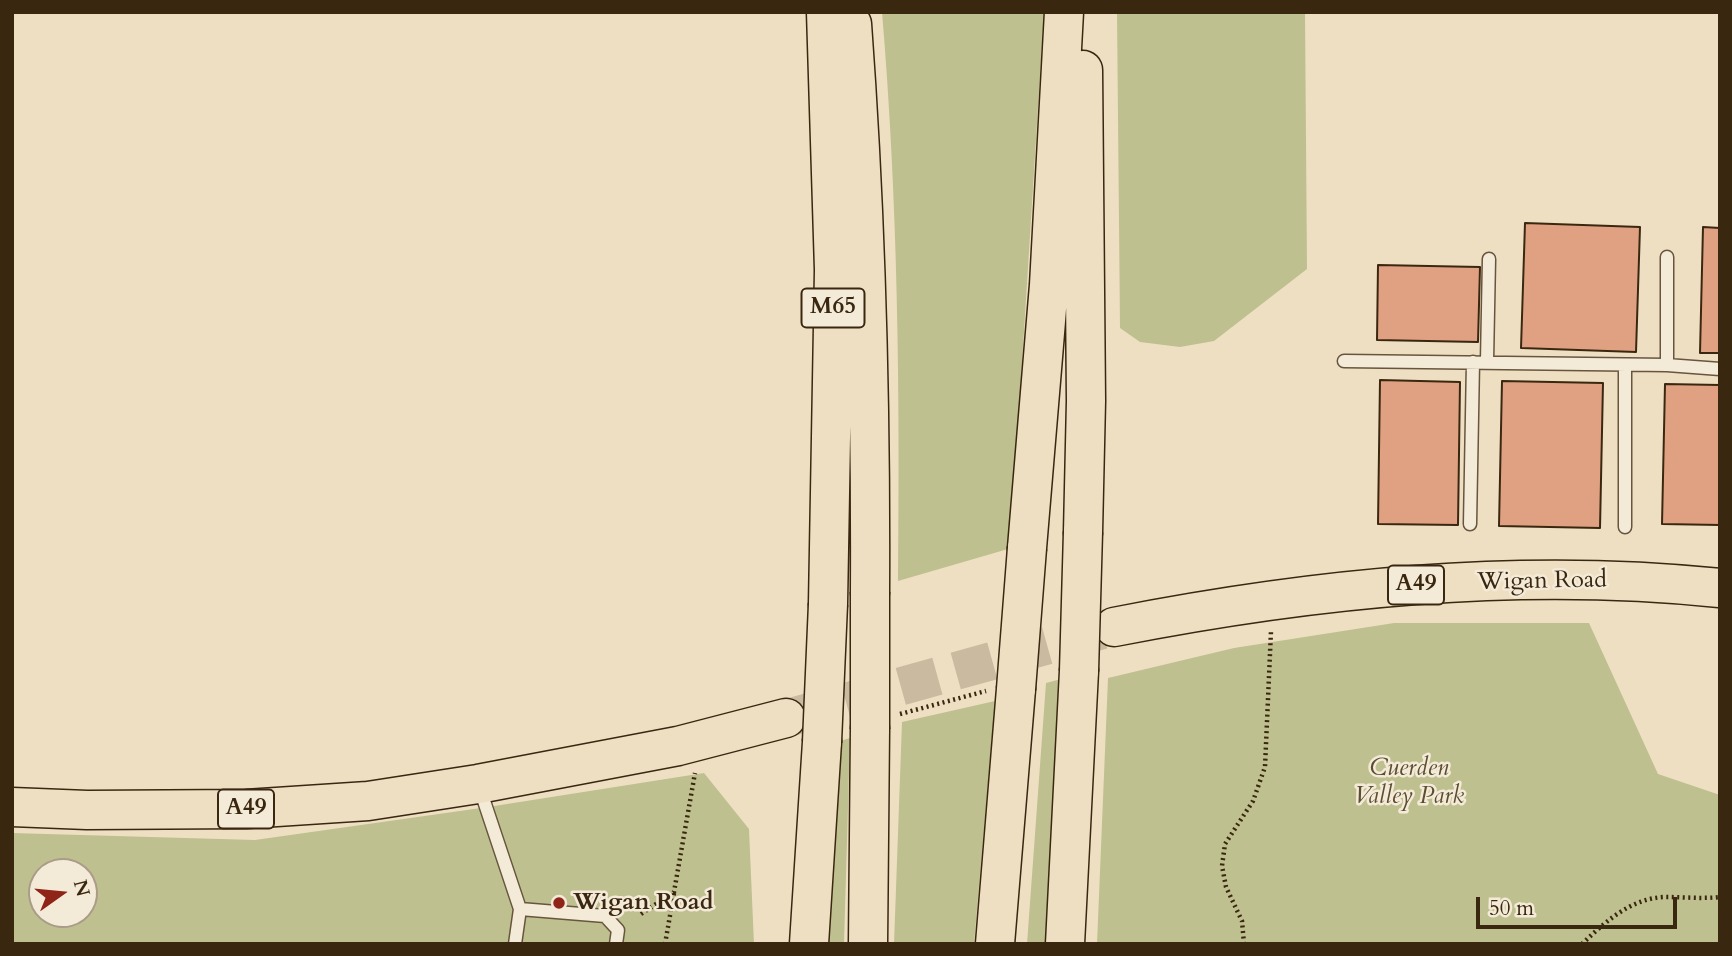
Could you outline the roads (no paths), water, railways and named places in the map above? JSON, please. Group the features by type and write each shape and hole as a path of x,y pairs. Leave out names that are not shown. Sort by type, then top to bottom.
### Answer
{"main road":[{"name":"M65","path":"809,944 828,604 834,270 826,12"},
{"name":"M65","path":"851,12 862,160 869,356 868,944"},
{"path":"995,944 1048,298 1064,12"},
{"path":"1065,944 1079,671 1086,401 1084,91 1077,12"},
{"name":"Wigan Road","path":"1115,627 1240,605 1387,586 1518,580 1654,581 1720,588"},
{"name":"A49","path":"12,807 87,810 246,809 368,801 478,784 678,746 786,718"}],"lane":[{"path":"1667,257 1667,365"},
{"path":"1487,362 1489,259"},
{"path":"1344,361 1667,365 1720,369"},
{"path":"1470,524 1473,362"},
{"path":"1625,365 1625,527"},
{"path":"478,784 520,909 515,944"},
{"path":"520,909 605,916 618,930 616,944"}],"tunnel":[{"path":"791,717 1110,628"}],"place":[{"name":"Wigan Road","path":"559,903"}],"park label":[{"name":"Cuerden Valley Park","path":"1409,783"}]}
